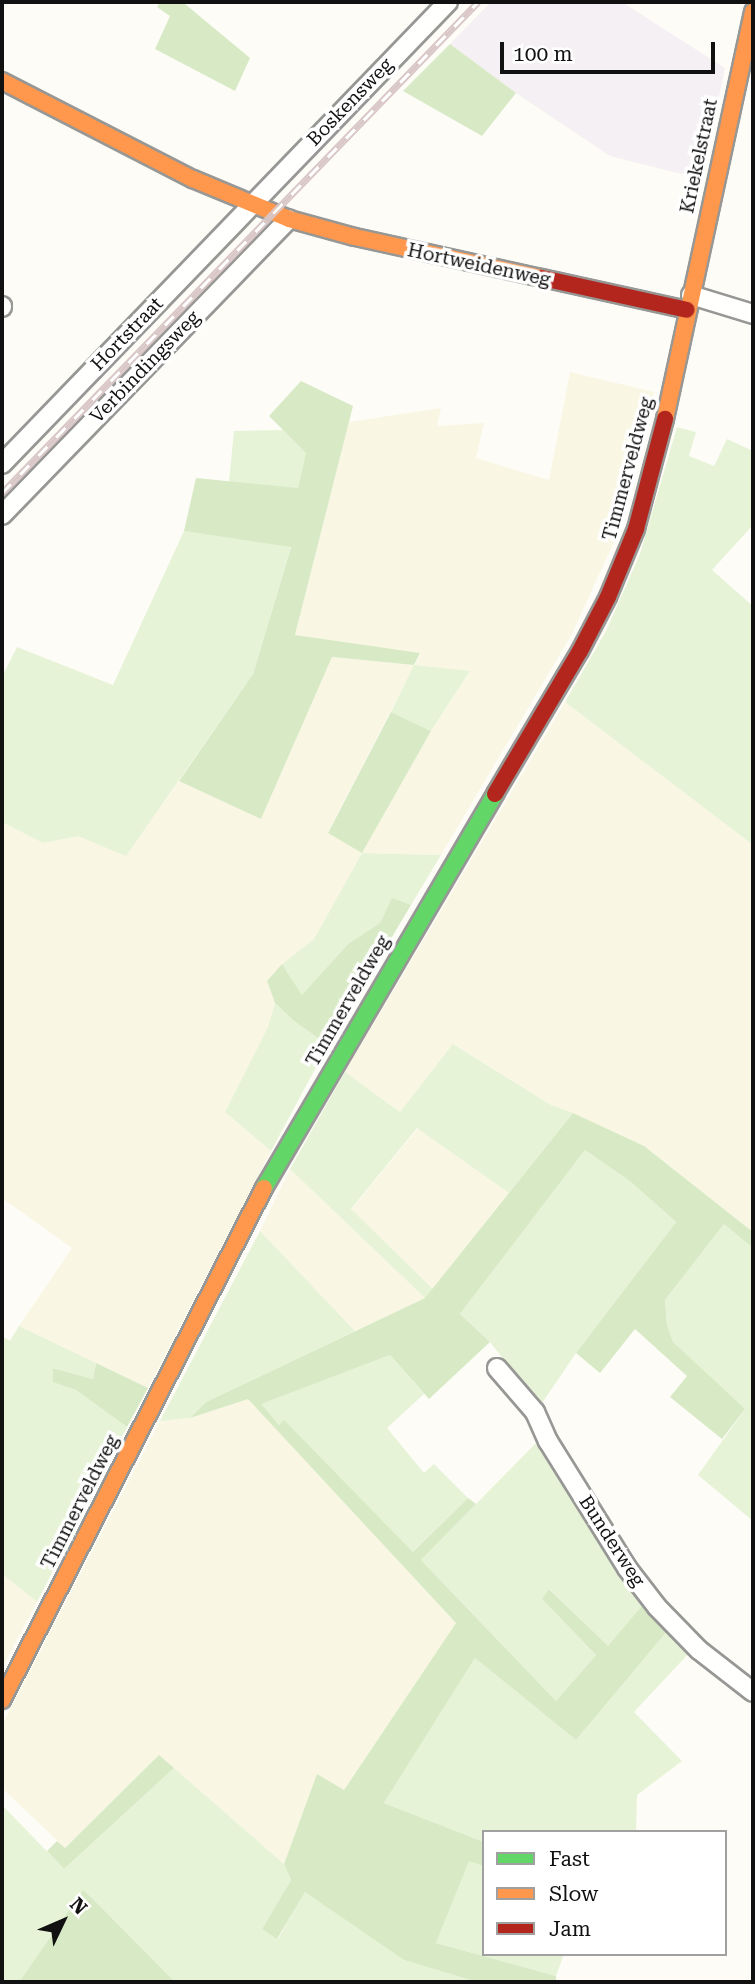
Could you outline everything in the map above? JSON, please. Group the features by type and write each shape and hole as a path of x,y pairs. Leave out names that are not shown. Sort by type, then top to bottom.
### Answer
{"street":[{"name":"Boskensweg","path":"245,201 448,2"},
{"name":"Kriekelstraat","path":"689,302 753,11"},
{"path":"2,81 122,144 281,216"},
{"path":"90,363 245,201"},
{"name":"Hortstraat","path":"2,464 245,201"},
{"name":"Hortweidenweg","path":"281,216 355,237 753,314"},
{"name":"Verbindingsweg","path":"2,515 281,216"},
{"name":"Timmerveldweg","path":"2,1700 280,1158 580,651 608,597 646,499 689,302"},
{"name":"Bunderweg","path":"497,1368 530,1405 548,1441 612,1545 657,1607 699,1650 753,1692"}],"shaded area":[{"path":"491,2 622,2 725,68 702,179 610,156 516,93 450,44"},
{"path":"570,372 654,392 623,522 572,634 441,855 362,853 314,939 282,964 267,981 275,1003 268,1027 225,1112 271,1151 148,1388 19,1326 72,1248 2,1198 2,822 43,843 78,836 126,855 179,781 261,819 332,657 415,665 420,654 295,635 349,422 441,408 437,426 484,423 476,458 549,480","holes":["414,666 470,672 431,731 362,852 328,832"]},
{"path":"565,702 753,845 753,1232 644,1146 551,1105 454,1044 400,1112 345,1072"},
{"path":"418,1128 509,1193 433,1289 351,1210"},
{"path":"290,1169 425,1298 355,1331 260,1231"},
{"path":"248,1398 456,1623 344,1790 317,1775 284,1864 159,1755 65,1848 2,1788 2,1725 160,1421 190,1418"},
{"path":"2,1574 37,1602 2,1668"}],"green space":[{"path":"160,2 187,2 185,4 250,58 235,91 155,49 170,16 157,7"},
{"path":"450,44 516,93 482,136 403,91"},
{"path":"301,381 353,406 295,635 420,653 414,665 332,657 261,819 179,781 253,674 291,547 184,531 196,478 298,488 306,453 269,416"},
{"path":"677,427 696,432 689,456 714,466 727,439 753,451 753,525 712,570 753,606 753,845 565,702 606,631 640,554"},
{"path":"283,430 307,453 298,489 229,482 234,431"},
{"path":"184,531 291,546 253,674 126,856 78,836 43,843 2,822 2,677 17,647 113,685"},
{"path":"414,665 470,671 431,731 391,712"},
{"path":"391,712 431,731 362,853 328,833"},
{"path":"362,853 441,855 411,905 392,899 380,923 348,944 302,996 282,964 314,939"},
{"path":"392,898 411,905 328,1045 294,1021 275,1003 267,981 282,964 302,995 348,944 380,923"},
{"path":"275,1003 294,1021 328,1045 271,1151 225,1112 268,1027"},
{"path":"453,1044 551,1105 573,1113 509,1193 417,1128 351,1209 433,1289 425,1298 290,1169 345,1072 400,1112"},
{"path":"573,1113 644,1146 753,1232 753,1248 724,1224 665,1300 667,1325 673,1342 745,1409 722,1439 670,1397 687,1376 635,1329 600,1373 576,1353 676,1222 631,1182 585,1150 460,1314 490,1342 429,1399 390,1355 261,1404 279,1425 284,1420 413,1552 468,1498 476,1504 421,1560 556,1701 596,1655 542,1599 549,1589 608,1646 646,1601 669,1629 576,1740 475,1658 384,1803 482,1841 482,1865 469,1861 436,1943 556,1976 556,1982 477,1982 404,1960 305,1892 277,1939 262,1929 291,1880 284,1864 317,1774 344,1790 456,1623 248,1399 190,1418 206,1402 425,1298"},
{"path":"585,1150 631,1182 676,1222 576,1353 540,1406 490,1342 460,1314"},
{"path":"724,1224 753,1248 753,1521 698,1475 745,1409 685,1356 673,1342 667,1325 665,1300"},
{"path":"260,1231 355,1331 206,1402 190,1418 160,1421"},
{"path":"19,1326 96,1363 93,1379 54,1368 53,1381 76,1390 127,1427 37,1602 2,1574 2,1336 10,1341"},
{"path":"390,1355 424,1394 387,1428 424,1473 434,1464 468,1498 413,1552 284,1421 279,1425 260,1404"},
{"path":"96,1363 148,1388 127,1427 76,1390 53,1382 53,1368 93,1379"},
{"path":"540,1439 646,1601 608,1647 550,1589 542,1599 596,1655 556,1701 421,1560"},
{"path":"669,1629 690,1652 634,1712 682,1761 637,1795 636,1830 482,1830 482,1841 384,1803 475,1658 576,1740"},
{"path":"159,1755 174,1768 64,1869 47,1851 57,1841 65,1848"},
{"path":"174,1768 284,1864 291,1880 262,1929 278,1939 305,1891 404,1960 477,1982 175,1982 84,1890 19,1982 2,1982 2,1805 64,1869"},
{"path":"469,1860 482,1865 482,1956 436,1943"},
{"path":"84,1890 175,1982 19,1982"},
{"path":"483,1956 563,1956 556,1976"}],"railway":[{"path":"2,493 478,2"}],"traffic: fast":[{"path":"264,1188 495,794"}],"traffic: slow":[{"path":"665,419 753,11"},
{"path":"2,81 193,179 289,219 355,237 542,278"},
{"path":"2,1700 264,1188"}],"traffic: jam":[{"path":"542,278 687,310"},
{"path":"495,794 580,651 608,597 636,529 665,419"}]}
